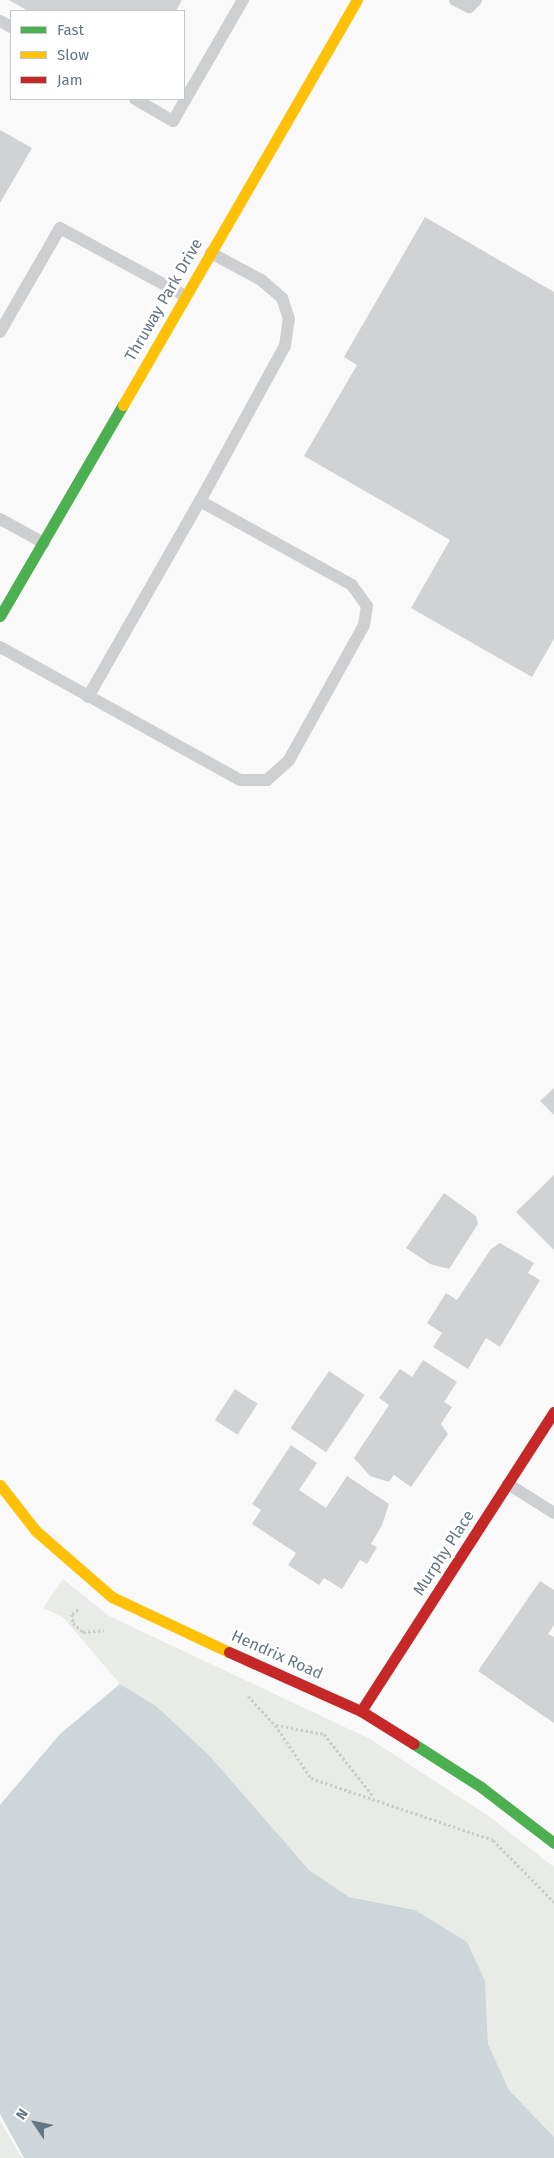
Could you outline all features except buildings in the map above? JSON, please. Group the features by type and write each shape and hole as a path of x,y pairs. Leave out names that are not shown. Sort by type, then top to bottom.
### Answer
{"street":[{"name":"Thruway Park Drive","path":"0,616 357,0"},
{"name":"Murphy Place","path":"361,1711 554,1412"},
{"name":"Hendrix Road","path":"0,1485 36,1531 83,1575 112,1597 147,1616 361,1711 481,1787 554,1843"}],"lane":[{"path":"137,100 173,121 243,0"},
{"path":"454,0 469,7 476,0"},
{"path":"0,332 60,228 185,296"},
{"path":"88,697 200,501 285,346 289,319 282,298 261,280 211,252"},
{"path":"0,647 240,780 267,780 289,760 364,625 367,606 352,585 200,501"},
{"path":"0,519 44,542"},
{"path":"508,1484 554,1512"}],"path":[{"path":"86,1608 81,1607 72,1614 73,1624 83,1632 92,1633 102,1629 110,1633"},
{"path":"101,1624 102,1629"},
{"path":"239,1691 275,1725 311,1778 374,1797 493,1840 554,1902"},
{"path":"275,1725 324,1734 374,1797"}],"shaded area":[{"path":"63,1579 109,1616 370,1739 487,1815 554,1867 554,2137 509,2090 488,2044 485,1981 415,1910 349,1897 309,1870 209,1755 156,1706 120,1684 63,1617 43,1608"},
{"path":"120,1684 156,1706 209,1755 309,1870 349,1897 415,1910 467,1942 485,1981 488,2044 509,2090 554,2137 554,2158 24,2158 0,2114 0,1805 60,1734"},
{"path":"0,2121 22,2158 0,2158"}],"traffic: fast":[{"path":"0,616 123,405"},
{"path":"414,1744 481,1787 554,1843"}],"traffic: slow":[{"path":"123,405 357,0"},
{"path":"0,1485 36,1531 112,1597 229,1652"}],"traffic: jam":[{"path":"361,1711 554,1412"},
{"path":"229,1652 361,1711 414,1744"}]}
